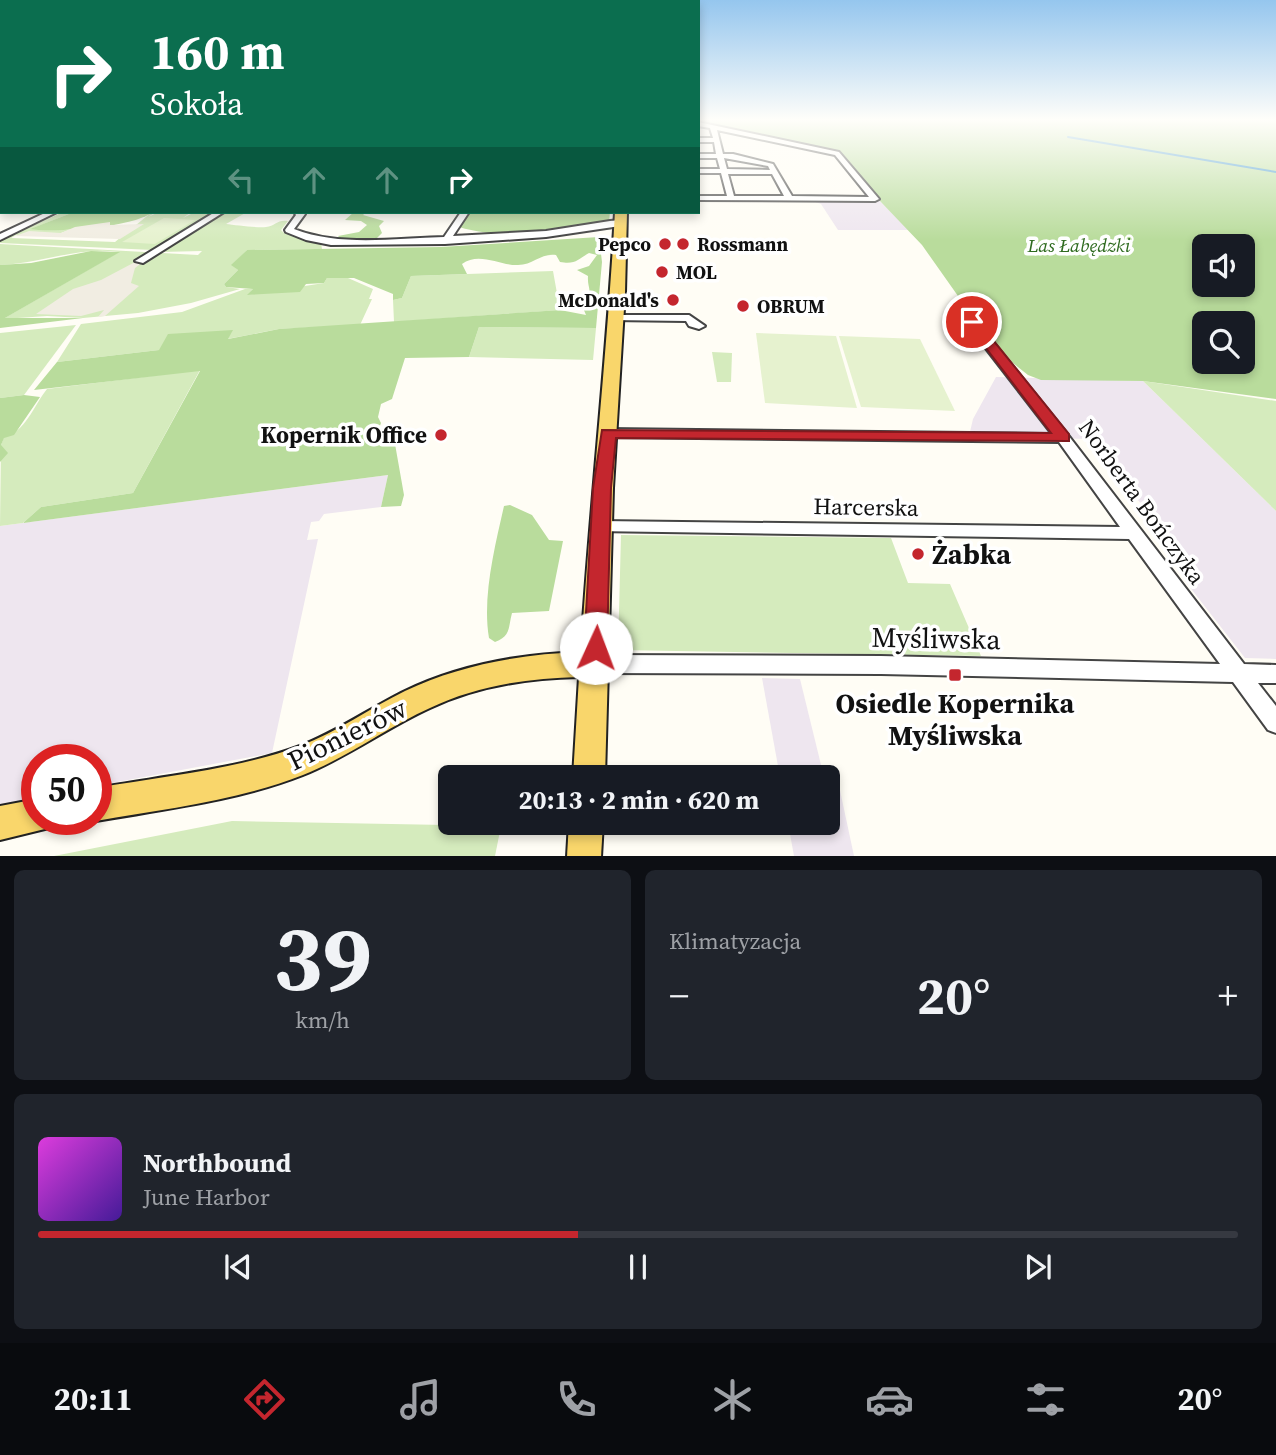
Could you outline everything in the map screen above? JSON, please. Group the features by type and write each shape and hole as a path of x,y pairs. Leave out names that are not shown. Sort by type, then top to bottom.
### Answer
{"main road":[{"path":"590,765 600,527 621,218"},
{"name":"Pionierów","path":"112,802 237,778 297,762 363,732 422,698 480,675 549,665 595,664"},
{"path":"0,823 21,819"},
{"path":"584,856 585,835"}],"street":[{"path":"721,160 731,198"},
{"path":"743,160 772,165 789,198"},
{"path":"700,198 875,199 843,160"},
{"path":"700,171 775,172"},
{"path":"712,182 726,182"},
{"path":"0,237 49,214"},
{"path":"140,261 217,214"},
{"path":"301,214 289,230 323,242 445,241 552,233 621,218"},
{"path":"445,241 463,214"},
{"name":"Norberta Bończyka","path":"964,313 1063,438 1131,533 1276,723"},
{"path":"615,318 689,318 693,324 699,326"},
{"path":"608,433 711,429 1063,438"},
{"name":"Harcerska","path":"600,527 1131,533"},
{"name":"Myśliwska","path":"595,664 881,665 1276,674"}],"shaded area":[{"path":"813,201 880,201 909,230 838,230 821,204"},
{"path":"110,222 110,225 144,224 120,239 15,236 29,231 61,233 75,227"},
{"path":"137,261 144,261 135,268 131,283 139,286 105,316 98,317 104,310 81,316 36,314 73,289 101,280"},
{"path":"996,377 1143,381 1276,511 1276,659 1245,658 1185,581 1203,581 1089,439 969,436 973,419"},
{"path":"388,475 381,507 324,514 319,521 311,522 307,540 318,539 272,753 112,783 112,744 21,744 21,801 0,805 0,526"},
{"path":"762,678 800,679 821,765 778,765"},
{"path":"840,790 854,856 794,856 790,835 840,835"}],"green space":[{"name":"Las Łabędzki","path":"847,160 1276,160 1276,399 1143,381 1041,380 1028,375 1013,363 970,313 922,245 880,201"},
{"path":"59,214 69,214 31,229 69,230 61,233 24,234 90,237 16,235 11,238 115,242 150,214 153,214 148,217 155,214 188,214 183,218 191,214 211,214 153,250 0,243 0,237 19,232"},
{"path":"69,214 148,214 130,222 113,225 74,229 30,229"},
{"path":"221,214 244,214 226,224 262,227 288,221 281,230 284,233 321,243 322,249 247,250 232,265 238,270 224,284 226,287 240,289 191,303 138,313 83,318 47,316 3,319 119,252 89,251 0,265 0,244 198,255 202,251 160,252"},
{"path":"352,214 364,214 384,221 379,226 382,233 374,241 341,239 338,236 359,232 367,225 361,221 345,220"},
{"path":"466,214 610,214 609,222 554,233 499,234 459,227"},
{"path":"164,218 195,220 155,244 122,242"},
{"path":"599,237 602,262 596,328 479,327 469,357 405,358 392,399 381,404 378,417 381,423 373,445 395,444 404,495 401,506 381,507 388,475 23,523 41,507 133,493 200,371 34,390 57,362 159,350 168,334 233,330 228,339 279,329 560,310 586,315 581,303 589,292 588,276 577,270 589,266 597,255 589,253 570,263 560,262 556,255 518,265 483,259 469,260 462,264 467,274 411,276 402,298 393,300 393,294 354,278 327,278 324,283 306,284 300,292 247,295 253,289 226,287 224,284 238,270 231,265 247,250 441,247"},
{"path":"91,251 120,252 5,318 83,318 0,328 0,265 31,263"},
{"path":"553,271 560,310 394,322 393,300 402,298 411,276"},
{"path":"327,278 348,278 373,289 369,299 372,299 360,325 279,329 227,339 232,331 159,350 57,362 81,324 182,312 245,289 253,289 248,295 324,283"},
{"path":"76,325 24,395 0,398 0,333"},
{"path":"479,327 596,328 593,360 469,357"},
{"path":"756,333 836,336 857,408 765,403"},
{"path":"839,336 920,339 955,411 861,407"},
{"path":"712,352 732,353 731,382 717,382"},
{"path":"200,370 133,493 41,507 23,523 0,526 1,445 4,437 18,430 23,424 47,389"},
{"path":"1143,381 1276,401 1276,511"},
{"path":"24,395 40,397 14,435 4,438 1,445 8,453 0,462 0,398"},
{"path":"510,505 532,515 549,540 563,541 549,611 512,613 506,634 495,642 489,638 488,589 504,506"},
{"path":"621,535 891,538 908,583 950,584 981,656 618,650"},
{"path":"232,821 438,825 438,835 499,835 495,856 54,856"}],"waterway":[{"path":"1204,160 1276,172"}],"place":[{"name":"Pepco","path":"665,244"},
{"name":"Rossmann","path":"683,244"},
{"name":"MOL","path":"662,272"},
{"name":"McDonald's","path":"673,300"},
{"name":"OBRUM","path":"743,306"},
{"name":"Kopernik Office","path":"441,435"},
{"name":"Żabka","path":"918,554"},
{"name":"Osiedle Kopernika Myśliwska","path":"955,675"}],"route":[{"path":"596,648 602,488 608,433 1063,438 972,322"}]}
